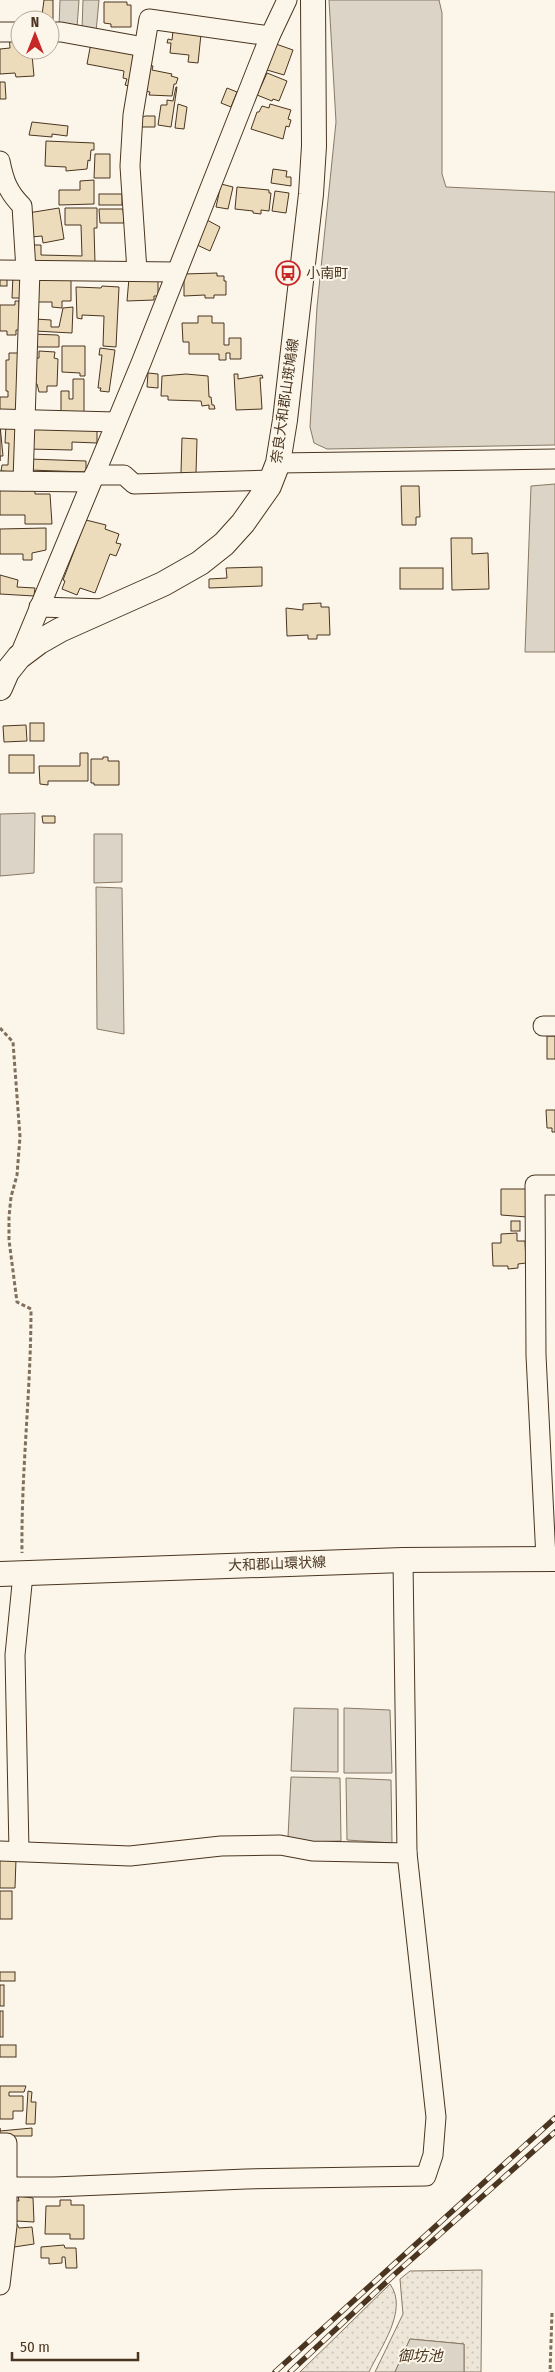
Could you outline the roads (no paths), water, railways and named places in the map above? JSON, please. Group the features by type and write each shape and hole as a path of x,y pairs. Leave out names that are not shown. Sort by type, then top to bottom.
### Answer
{"main road":[{"name":"奈良大和郡山斑鳩線","path":"0,688 7,672 19,657 60,630 163,584 200,563 224,544 243,523 258,504 275,472 311,194 314,146 313,0"},
{"name":"大和郡山環状線","path":"11,1574 403,1560 550,1559"}],"street":[{"path":"19,657 116,422 270,36 287,0"},
{"path":"137,272 130,166 133,115 149,19 270,36"},
{"path":"60,32 144,47"},
{"path":"0,161 3,179 9,193 22,206 28,270 23,481"},
{"path":"0,270 176,272"},
{"path":"0,419 116,422"},
{"path":"0,481 124,475 134,484 275,472 555,459"},
{"path":"39,607 107,609"},
{"path":"550,1559 536,1356 535,1186 555,1185"},
{"path":"4,2187 54,2187 246,2179 426,2176 436,2134 436,2110 407,1853 403,1560"},
{"path":"11,1574 15,1655 19,1851"},
{"path":"0,1850 130,1856 221,1846 280,1845 312,1851 407,1853"},
{"path":"0,2143 7,2143 4,2187 7,2226 0,2285"}],"water":[{"path":"60,0 79,0 77,28 60,26"},
{"path":"83,0 99,0 96,32 82,30"},
{"path":"329,0 439,0 442,13 442,174 446,187 555,192 555,445 327,449 314,443 310,427 317,307 336,122"},
{"path":"555,484 555,652 525,652 531,486"},
{"path":"35,813 34,873 0,876 0,814"},
{"path":"94,834 122,834 122,882 94,883"},
{"path":"96,887 122,888 124,1034 97,1029"},
{"path":"294,1708 338,1709 338,1772 291,1771"},
{"path":"344,1708 390,1710 392,1773 344,1773"},
{"path":"291,1777 340,1778 341,1841 307,1842 288,1837"},
{"path":"346,1778 391,1780 392,1843 347,1840"},
{"name":"御坊池","path":"410,2339 464,2344 464,2372 395,2372"}],"railway":[{"path":"275,2372 555,2118"},
{"path":"290,2372 395,2274 555,2132"}],"place":[{"name":"小南町","path":"288,273"}]}
